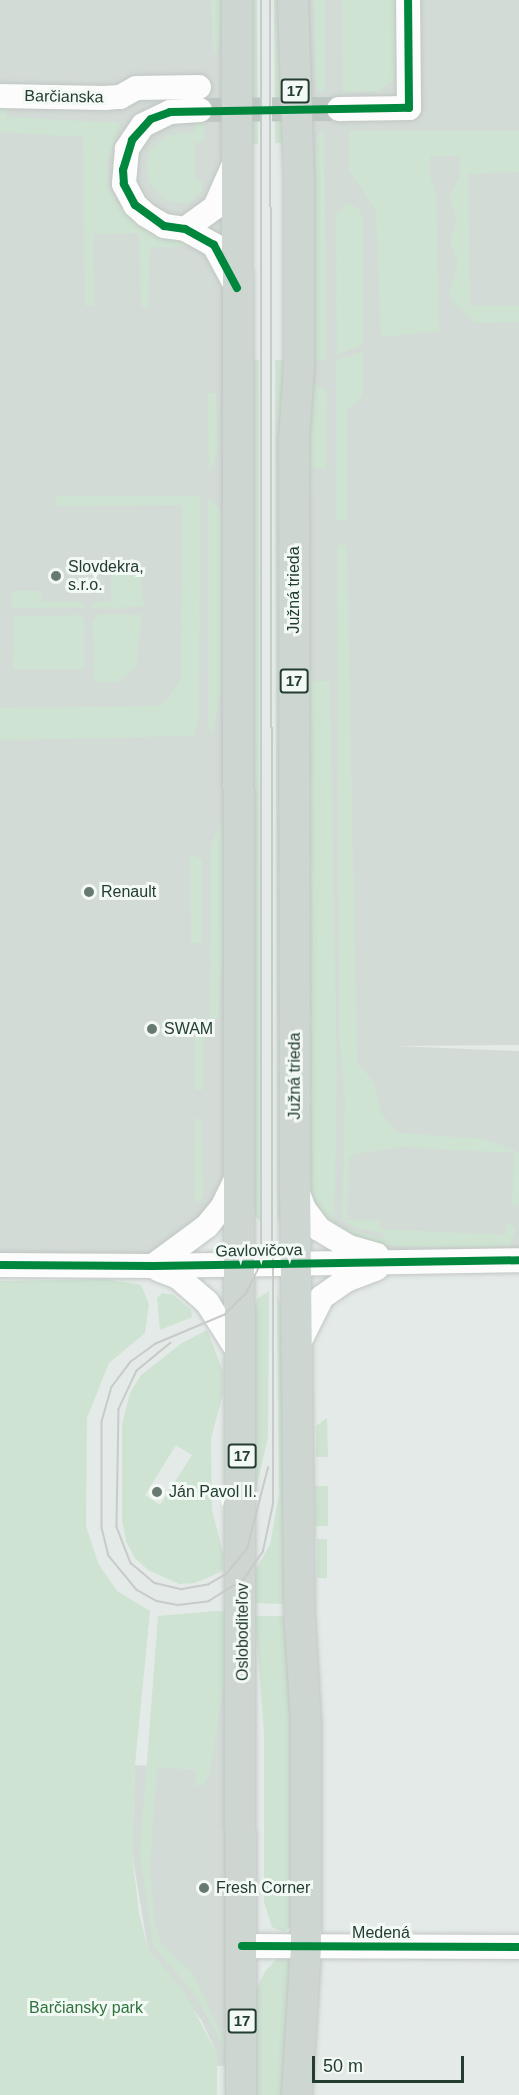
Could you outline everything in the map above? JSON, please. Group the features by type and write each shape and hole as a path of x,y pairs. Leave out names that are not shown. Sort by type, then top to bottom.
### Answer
{"main road":[{"name":"17","path":"237,0 242,1168"},
{"name":"Južná trieda","path":"293,0 299,183 299,367 294,438 296,1180"},
{"name":"Osloboditeľov","path":"241,2095 242,1168"},
{"name":"17","path":"296,1180 300,1341 306,1947 297,2095"}],"street":[{"path":"339,109 410,108 408,0"},
{"name":"Barčianska","path":"0,96 104,98 120,97 136,88 199,99 151,119 137,132 124,157 124,184 135,205 164,226 185,229"},
{"path":"237,155 215,207 185,229 220,251 237,288"},
{"path":"242,1168 223,1206 207,1226 153,1266 178,1277 207,1302 242,1359"},
{"path":"296,1180 304,1209 319,1229 350,1247 399,1261"},
{"name":"Gavlovičova","path":"0,1264 153,1266 519,1260"},
{"path":"300,1341 315,1308 329,1291 346,1280 399,1261"},
{"name":"Medená","path":"242,1946 519,1947"}],"shaded area":[{"path":"0,0 237,0 242,1169 223,1206 153,1266 0,1265"},
{"path":"293,0 519,0 519,1045 395,1046 519,1051 519,1249 399,1261 304,1209"},
{"path":"224,1656 242,2066 217,2066 217,2054 202,2021 148,1949 132,1853 135,1765 205,1770"}],"green space":[{"path":"211,0 223,0 218,50 213,56"},
{"path":"250,0 257,0 258,144 249,144 249,359 259,360 260,1221 255,1216 253,1193 252,436 247,360"},
{"path":"274,0 280,0 286,143 281,1219 277,1222 275,360 284,360 285,188 283,143 275,143"},
{"path":"314,0 325,0 325,91 316,91"},
{"path":"342,0 396,0 396,73 392,82 378,91 343,92"},
{"path":"0,105 6,107 7,117 120,123 107,163 108,185 117,205 151,233 190,242 195,246 150,247 148,308 141,306 139,233 93,234 94,306 85,306 83,137 0,132"},
{"path":"204,118 204,142 195,143 195,180 202,181 202,191 187,204 166,201 149,182 146,165 150,150 166,136 195,131 195,119"},
{"path":"349,131 519,131 519,172 468,174 470,306 519,306 519,322 475,323 452,300 449,294 458,263 450,242 457,220 449,197 460,176 460,156 430,156 430,177 436,192 439,331 381,337 376,210 349,170"},
{"path":"318,133 324,133 326,359 310,364 310,213"},
{"path":"348,203 358,208 363,219 363,344 337,355 336,215"},
{"path":"363,351 363,397 347,409 347,520 336,521 336,361"},
{"path":"309,380 327,392 326,469 306,468"},
{"path":"208,393 216,393 217,453 209,473"},
{"path":"56,496 200,496 199,718 194,736 0,740 0,708 158,706 168,699 181,678 182,505 57,506"},
{"path":"208,497 220,510 228,555 224,681 212,733 208,726"},
{"path":"337,545 347,545 357,1062 374,1083 381,1113 399,1133 484,1139 519,1152 519,1203 516,1206 512,1206 514,1153 402,1147 355,1154 349,1159 347,1220 380,1221 380,1229 506,1235 507,1221 516,1229 509,1247 407,1247 367,1243 341,1234 341,1227 383,1239 384,1233 357,1228 342,1220 345,1097 339,1038"},
{"path":"111,559 140,576 144,607 92,608 92,602 111,601"},
{"path":"12,591 41,591 42,602 84,602 84,608 12,608"},
{"path":"99,614 142,615 136,667 118,682 94,682 93,621"},
{"path":"80,615 84,619 84,669 13,669 14,616"},
{"path":"306,681 330,681 337,1086 334,1228 321,1213 310,1188"},
{"path":"224,817 227,886 218,1019 210,1019 211,845"},
{"path":"190,853 202,860 202,943 191,943"},
{"path":"195,1035 203,1035 203,1090 195,1090"},
{"path":"195,1117 202,1120 203,1194 200,1203 195,1199"},
{"name":"Barčiansky park","path":"106,1279 141,1285 149,1304 145,1333 109,1363 87,1418 86,1526 98,1563 117,1591 150,1611 135,1765 132,1853 139,1914 148,1949 185,1993 217,2054 217,2095 0,2095 0,1281"},
{"path":"269,1291 268,1437 255,1493 254,1313 257,1299"},
{"path":"162,1293 173,1295 191,1310 192,1317 160,1330 157,1298"},
{"path":"277,1294 283,1313 284,1604 255,1603 254,1573 270,1544 279,1494"},
{"path":"207,1330 223,1371 223,1394 211,1438 212,1510 224,1556 223,1570 195,1583 179,1584 148,1570 135,1558 126,1541 122,1520 122,1425 130,1393 141,1375 182,1343","holes":["176,1445 192,1455 160,1505 145,1495"]},
{"path":"327,1418 328,1457 316,1457 316,1426"},
{"path":"315,1486 328,1486 328,1526 315,1526"},
{"path":"317,1539 327,1539 327,1578 317,1578"},
{"path":"226,1612 226,1673 209,1775 204,1784 195,1787 196,1769 157,1768 150,1869 155,1923 162,1945 192,1972 229,2050 229,2095 225,2095 225,2054 221,2040 192,1991 153,1945 140,1854 158,1616"},
{"path":"255,1616 284,1616 294,1731 293,1924 284,1932 272,1927 264,1902 264,1734"},
{"path":"280,1956 287,1956 290,1961 285,2095 253,2095 256,1989 266,1970"}],"tunnel":[{"path":"200,110 339,109"}],"tram line":[{"path":"261,0 261,1264 247,1293 225,1315 156,1344 131,1362 112,1387 102,1421 102,1528 109,1556 137,1590 157,1601 178,1605 209,1601 243,1580 263,1551 273,1504 270,0"},
{"path":"171,1343 137,1371 119,1409 117,1527 131,1563 155,1583 182,1589 209,1584 226,1574 247,1549 268,1468"}],"cycle path":[{"path":"237,288 214,245 185,229 164,226 135,205 124,184 123,170 132,140 151,119 170,112 409,108 408,0"},
{"path":"0,1265 153,1266 519,1260"},
{"path":"242,1946 519,1947"}],"place":[{"name":"Slovdekra, s.r.o.","path":"56,576"},
{"name":"Renault","path":"89,892"},
{"name":"SWAM","path":"152,1029"},
{"name":"Ján Pavol II.","path":"157,1492"},
{"name":"Fresh Corner","path":"204,1888"}]}
